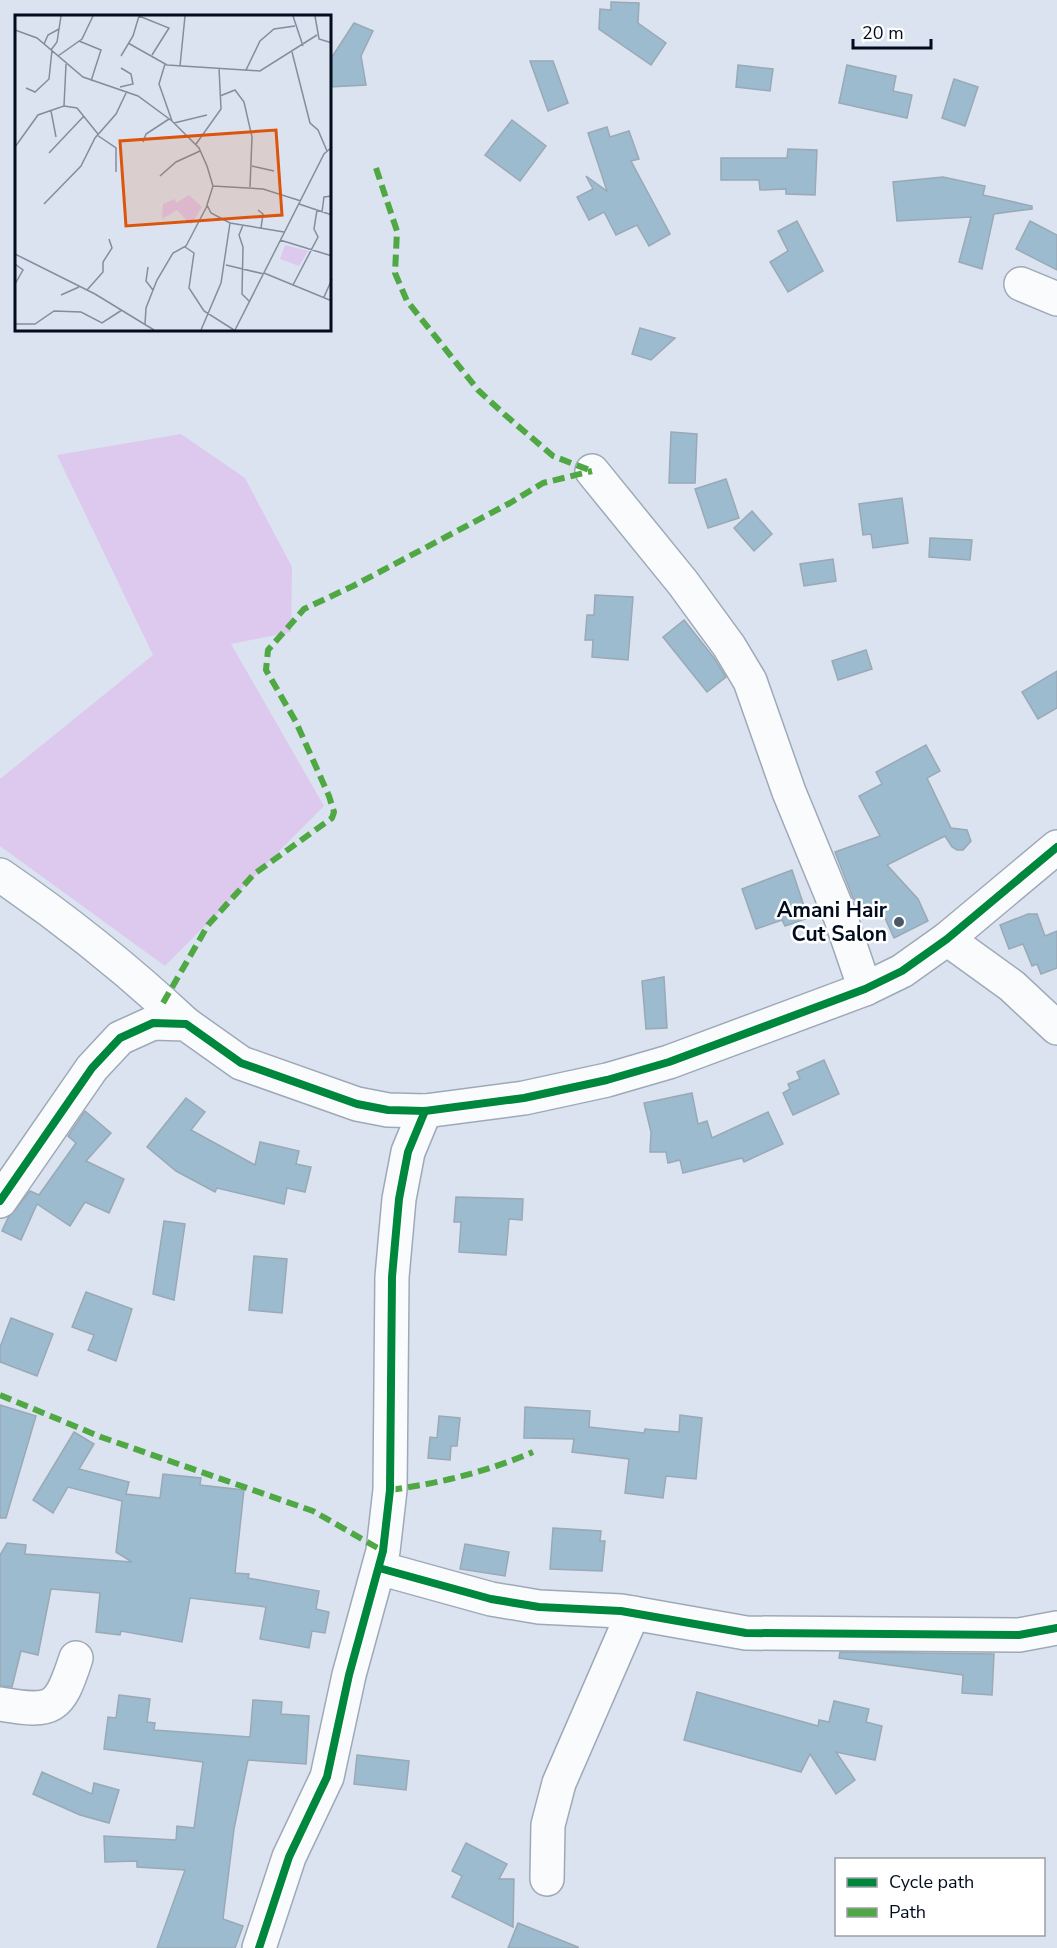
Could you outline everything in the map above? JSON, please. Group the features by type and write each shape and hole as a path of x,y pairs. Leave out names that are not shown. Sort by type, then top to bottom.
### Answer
{"street":[{"path":"1021,284 1057,299"},
{"path":"591,471 683,583 729,646 750,681 865,989"},
{"path":"0,875 58,915 133,975 186,1024 241,1063 357,1104 388,1110 425,1111 524,1098 607,1080 669,1062 865,989 902,971 947,939 1057,847"},
{"path":"947,939 1012,987 1057,1028"},
{"path":"0,1201 92,1068 120,1038 153,1023 186,1024"},
{"path":"259,1948 289,1857 327,1777 348,1675 379,1568 390,1490 392,1277 399,1199 408,1152 425,1111"},
{"path":"379,1568 491,1599 530,1605 633,1613 713,1629 746,1633 1019,1635 1057,1628"},
{"path":"547,1879 548,1825 559,1783 633,1613"},
{"path":"0,1704 35,1710 49,1707 62,1695 76,1658"}],"shaded area":[{"path":"181,434 245,478 292,567 291,632 231,644 324,806 165,966 0,846 0,779 153,655 57,455"}],"building":[{"path":"611,2 639,3 638,23 666,43 651,65 599,29 600,9 611,10"},
{"path":"354,23 373,31 361,56 366,85 332,87 332,57"},
{"path":"530,61 553,61 568,103 548,111"},
{"path":"738,65 773,69 770,91 736,87"},
{"path":"847,65 896,76 893,91 912,95 907,118 839,103"},
{"path":"954,79 978,87 965,126 942,118"},
{"path":"512,120 546,146 520,181 485,155"},
{"path":"607,127 610,137 629,131 639,159 631,161 670,234 649,246 637,225 616,235 604,212 589,220 577,197 593,189 586,176 607,191 588,133"},
{"path":"788,149 817,150 815,195 786,194 786,189 760,190 759,180 721,180 721,158 787,158"},
{"path":"943,177 985,186 983,195 1032,206 1032,209 994,214 982,269 959,262 971,217 897,221 893,182"},
{"path":"797,221 823,271 788,292 770,262 788,251 778,231"},
{"path":"1030,221 1057,235 1057,270 1016,249"},
{"path":"640,328 675,338 651,360 632,354"},
{"path":"671,432 697,434 695,483 669,483"},
{"path":"726,479 739,518 708,528 695,489"},
{"path":"902,498 908,543 873,548 871,534 863,535 859,504"},
{"path":"752,511 772,534 754,551 734,528"},
{"path":"930,538 972,540 970,560 929,557"},
{"path":"833,559 836,581 804,586 800,564"},
{"path":"595,595 633,597 628,660 592,657 593,640 585,640 587,615 594,615"},
{"path":"684,620 726,677 707,692 663,637"},
{"path":"866,650 872,669 838,680 832,661"},
{"path":"1057,671 1057,708 1038,719 1022,692"},
{"path":"926,745 940,771 927,778 951,828 967,830 971,841 963,850 957,850 952,847 945,836 887,865 918,899 928,921 894,938 880,907 866,917 853,898 835,852 880,836 859,796 882,784 876,772"},
{"path":"792,870 808,918 785,926 782,920 756,929 742,889"},
{"path":"1028,914 1037,914 1045,936 1057,931 1057,968 1041,974 1037,964 1032,966 1023,944 1009,949 1000,925"},
{"path":"664,977 667,1028 646,1029 642,981"},
{"path":"824,1060 839,1094 793,1115 783,1093 790,1089 788,1084 800,1079 797,1072"},
{"path":"692,1093 698,1124 707,1121 712,1138 768,1112 783,1144 744,1162 742,1158 683,1173 680,1160 668,1163 666,1152 650,1152 651,1132 644,1103"},
{"path":"186,1098 205,1112 191,1130 255,1165 260,1142 299,1151 296,1164 311,1167 305,1192 287,1188 284,1204 217,1188 215,1192 176,1171 147,1147"},
{"path":"85,1111 111,1133 86,1161 124,1179 109,1213 85,1202 70,1226 37,1204 21,1240 2,1231 8,1218 30,1191 39,1195 76,1143 68,1136"},
{"path":"456,1197 523,1199 522,1220 509,1219 506,1255 459,1252 461,1222 454,1222"},
{"path":"164,1221 185,1224 174,1300 153,1294"},
{"path":"254,1256 287,1259 282,1313 249,1310"},
{"path":"86,1292 132,1309 116,1361 88,1350 94,1335 72,1327"},
{"path":"11,1318 53,1334 37,1376 0,1362 0,1347"},
{"path":"0,1405 36,1416 6,1518 0,1518"},
{"path":"525,1407 590,1411 589,1427 644,1433 645,1429 679,1432 680,1415 702,1418 696,1479 666,1476 663,1498 625,1493 629,1459 572,1452 574,1439 524,1438"},
{"path":"439,1416 460,1418 457,1446 451,1446 450,1460 428,1458 430,1437 437,1438"},
{"path":"74,1432 94,1444 79,1469 129,1482 126,1494 160,1498 163,1474 201,1478 200,1485 244,1490 235,1573 249,1574 248,1578 319,1591 316,1609 329,1612 325,1633 312,1631 309,1648 260,1639 266,1607 190,1598 182,1642 121,1631 120,1635 96,1632 100,1593 51,1589 38,1655 21,1651 12,1687 0,1686 0,1555 7,1543 26,1545 25,1554 132,1562 116,1552 122,1501 68,1487 53,1513 33,1500"},
{"path":"553,1528 601,1531 600,1541 605,1541 602,1571 550,1569"},
{"path":"465,1544 509,1552 505,1576 460,1569"},
{"path":"840,1652 994,1654 992,1695 962,1693 963,1675 839,1658"},
{"path":"697,1692 818,1726 819,1720 829,1722 834,1701 869,1709 866,1722 882,1726 875,1760 836,1752 855,1780 836,1794 810,1754 801,1772 684,1740"},
{"path":"119,1695 150,1699 147,1722 155,1723 154,1730 250,1737 253,1700 282,1702 281,1714 309,1716 306,1764 248,1760 234,1829 223,1919 243,1926 235,1948 157,1948 185,1870 137,1867 137,1861 105,1862 104,1836 176,1840 177,1826 194,1828 203,1762 104,1749 108,1717 116,1718"},
{"path":"357,1755 409,1761 406,1790 354,1784"},
{"path":"42,1772 92,1794 94,1783 119,1790 109,1823 80,1815 33,1794"},
{"path":"466,1843 507,1864 499,1879 514,1879 513,1927 452,1897 462,1876 452,1871"},
{"path":"518,1923 578,1947 578,1948 508,1948"}],"marked path":[{"path":"376,168 397,231 395,273 407,301 478,390 504,414 553,456 592,471"},
{"path":"163,1003 208,925 254,874 332,818 334,812 296,722 266,670 268,650 304,609 353,586 510,503 543,483 592,471"},
{"path":"0,1395 101,1437 313,1511 383,1551"},
{"path":"390,1490 463,1476 533,1452"}],"cycle path":[{"path":"0,1201 92,1068 120,1038 153,1023 186,1024 241,1063 357,1104 388,1110 425,1111 524,1098 607,1080 669,1062 865,989 902,971 947,939 1057,847"},
{"path":"259,1948 289,1857 327,1777 349,1675 383,1551 390,1490 392,1277 399,1199 408,1152 425,1111"},
{"path":"379,1568 491,1599 539,1607 621,1611 746,1633 1019,1635 1057,1628"}],"place":[{"name":"Amani Hair Cut Salon","path":"899,922"}]}
